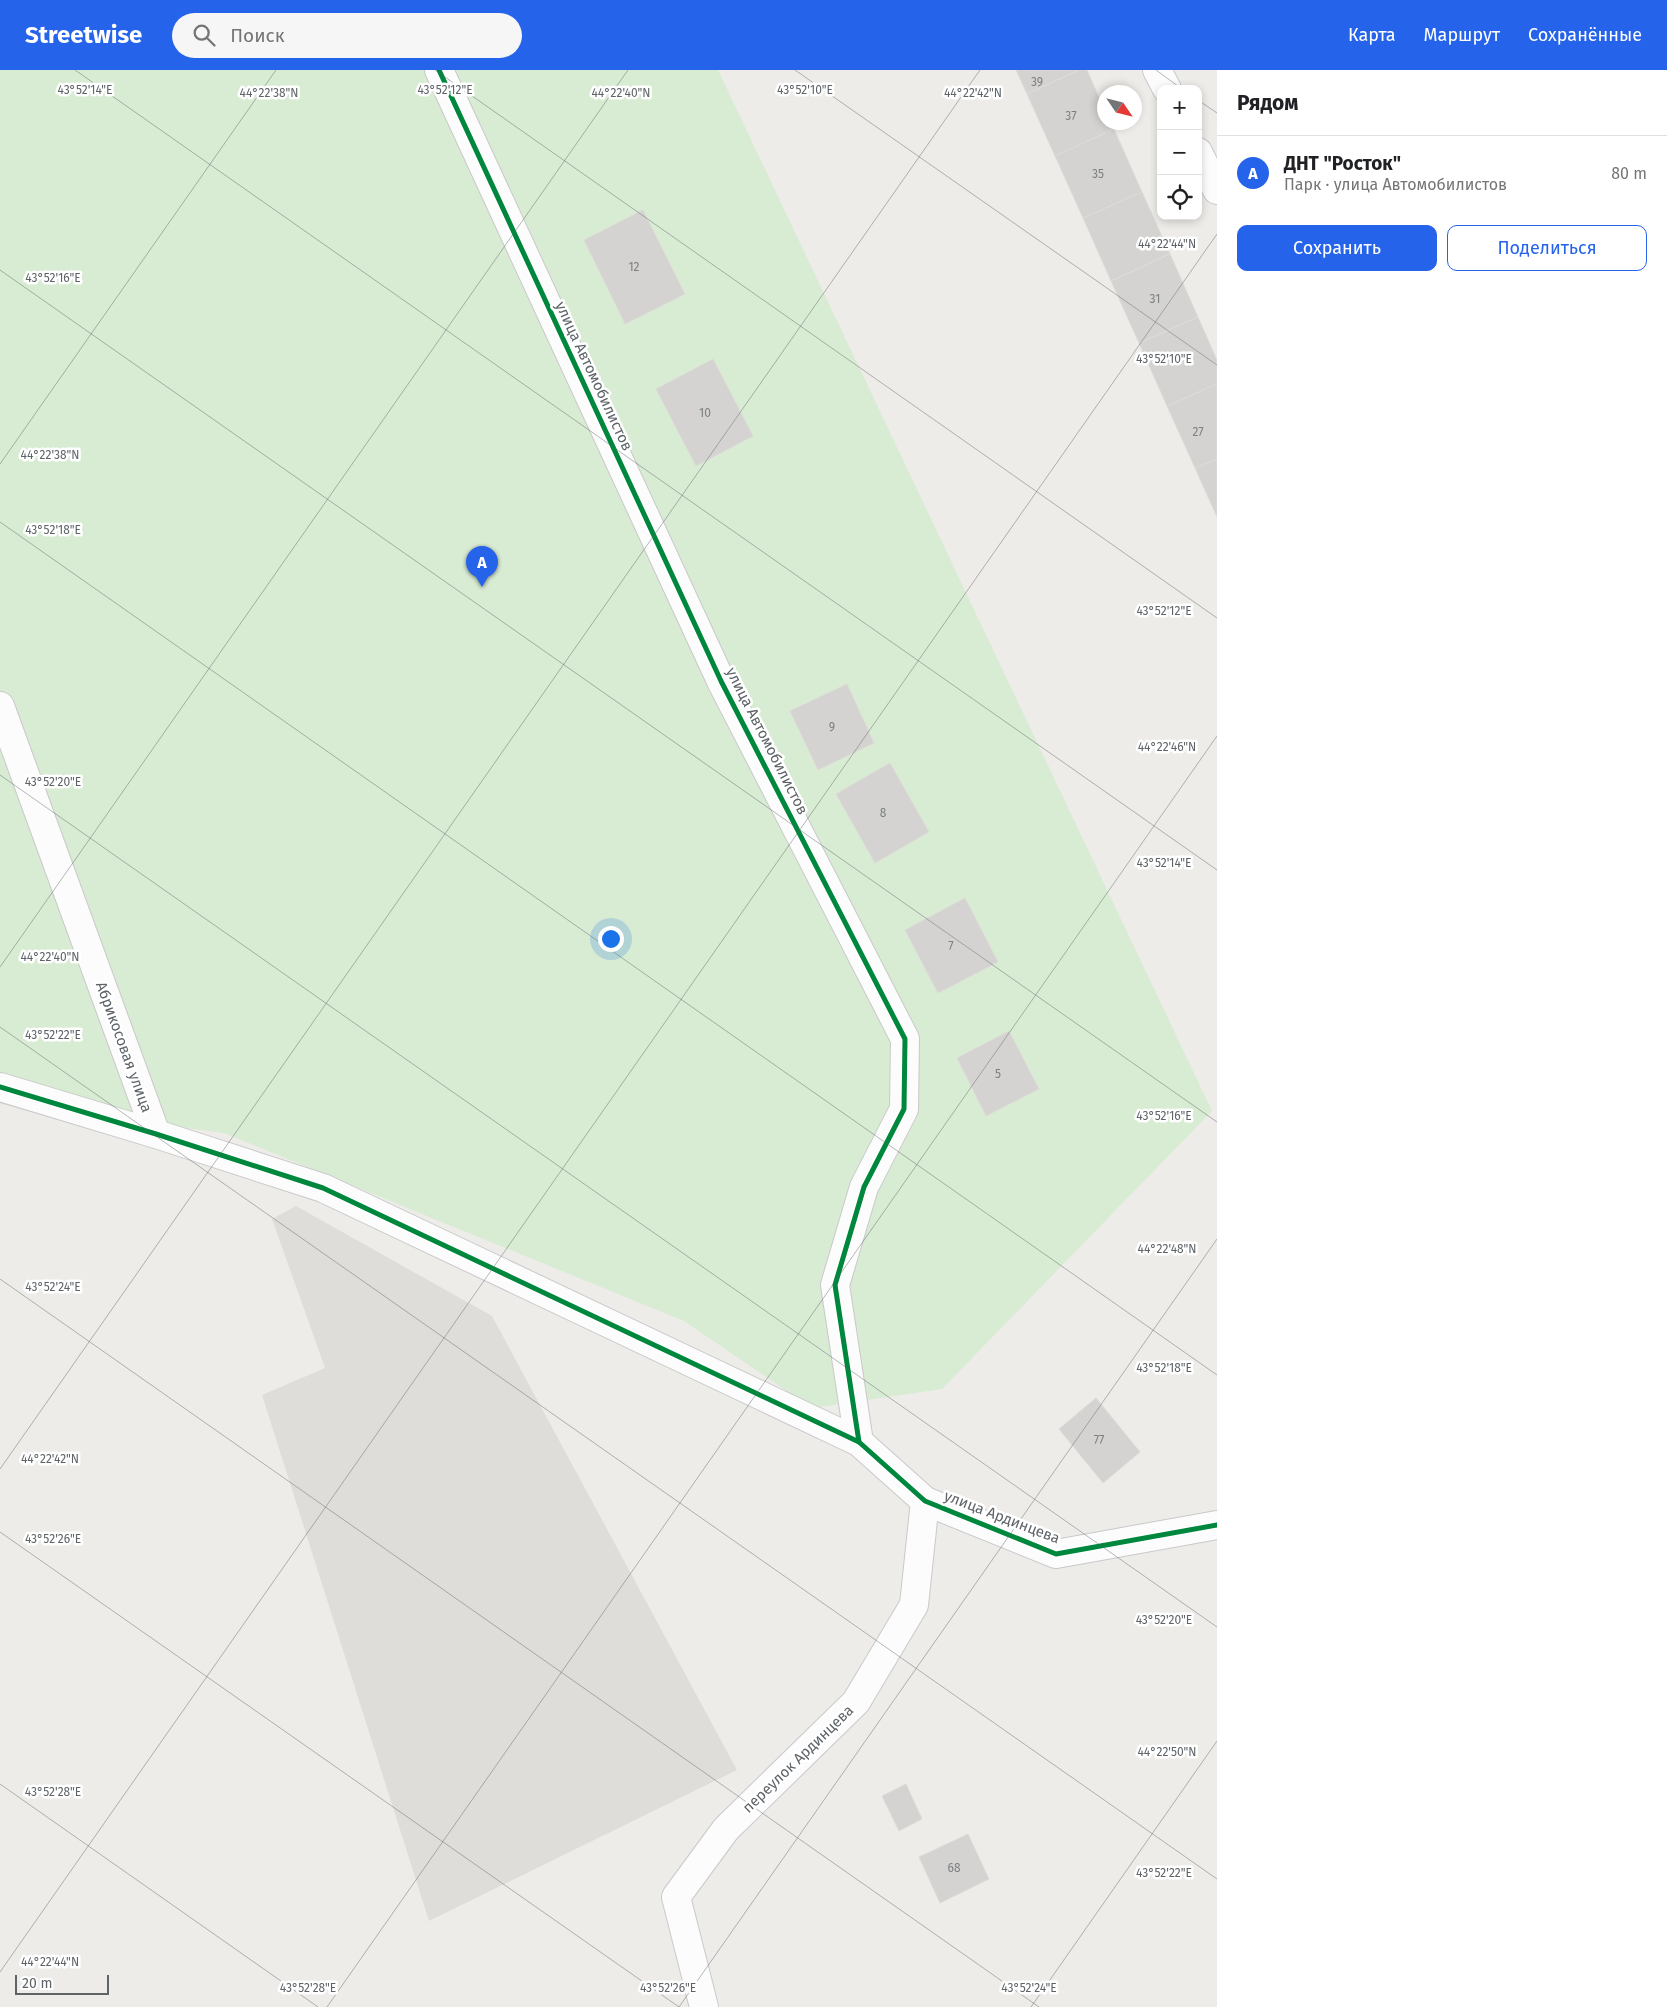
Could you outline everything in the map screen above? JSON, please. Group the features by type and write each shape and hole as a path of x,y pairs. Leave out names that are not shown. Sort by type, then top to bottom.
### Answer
{"street":[{"name":"улица Автомобилистов","path":"439,70 721,681 905,1039 904,1109 864,1187 835,1285 859,1442"},
{"path":"1157,70 1165,85"},
{"path":"1202,160 1217,190"},
{"name":"Абрикосовая улица","path":"0,706 156,1134"},
{"name":"улица Ардинцева","path":"0,1087 156,1134 323,1188 859,1442 925,1501 1056,1554 1217,1525"},
{"name":"переулок Ардинцева","path":"704,2007 676,1898 726,1829 856,1702 914,1604 925,1501"}],"shaded area":[{"path":"296,1206 492,1316 737,1770 429,1921 262,1395 325,1368 272,1219"}],"green space":[{"path":"0,70 718,70 1212,1111 942,1389 812,1408 684,1321 224,1133 0,1104"}],"building":[{"path":"1016,70 1079,70 1027,94"},
{"path":"1079,70 1087,70 1097,93 1097,130 1112,130 1055,156 1027,94"},
{"path":"1114,130 1142,192 1083,218 1055,156"},
{"path":"1142,192 1170,254 1111,281 1083,218"},
{"path":"643,210 685,294 625,324 584,240"},
{"path":"1170,254 1198,317 1139,343 1111,281"},
{"path":"1198,317 1217,360 1217,384 1167,406 1139,343"},
{"path":"713,359 753,436 696,466 656,389"},
{"path":"1217,384 1217,459 1195,468 1167,406"},
{"path":"1217,459 1217,517 1195,468"},
{"path":"847,684 874,743 818,770 790,711"},
{"path":"890,763 929,832 875,863 836,794"},
{"path":"965,898 998,962 938,993 905,930"},
{"path":"1009,1031 1039,1089 986,1116 957,1058"},
{"path":"1096,1398 1140,1452 1103,1483 1059,1429"},
{"path":"906,1784 922,1819 899,1831 882,1796"},
{"path":"968,1834 989,1879 940,1903 919,1857"}],"cycle path":[{"path":"439,70 721,681 905,1039 904,1109 864,1187 835,1285 859,1442"},
{"path":"0,1087 156,1134 323,1188 859,1442 925,1501 1056,1554 1217,1525"}],"place":[{"name":"ДНТ \"Росток\"","path":"482,587"}]}
